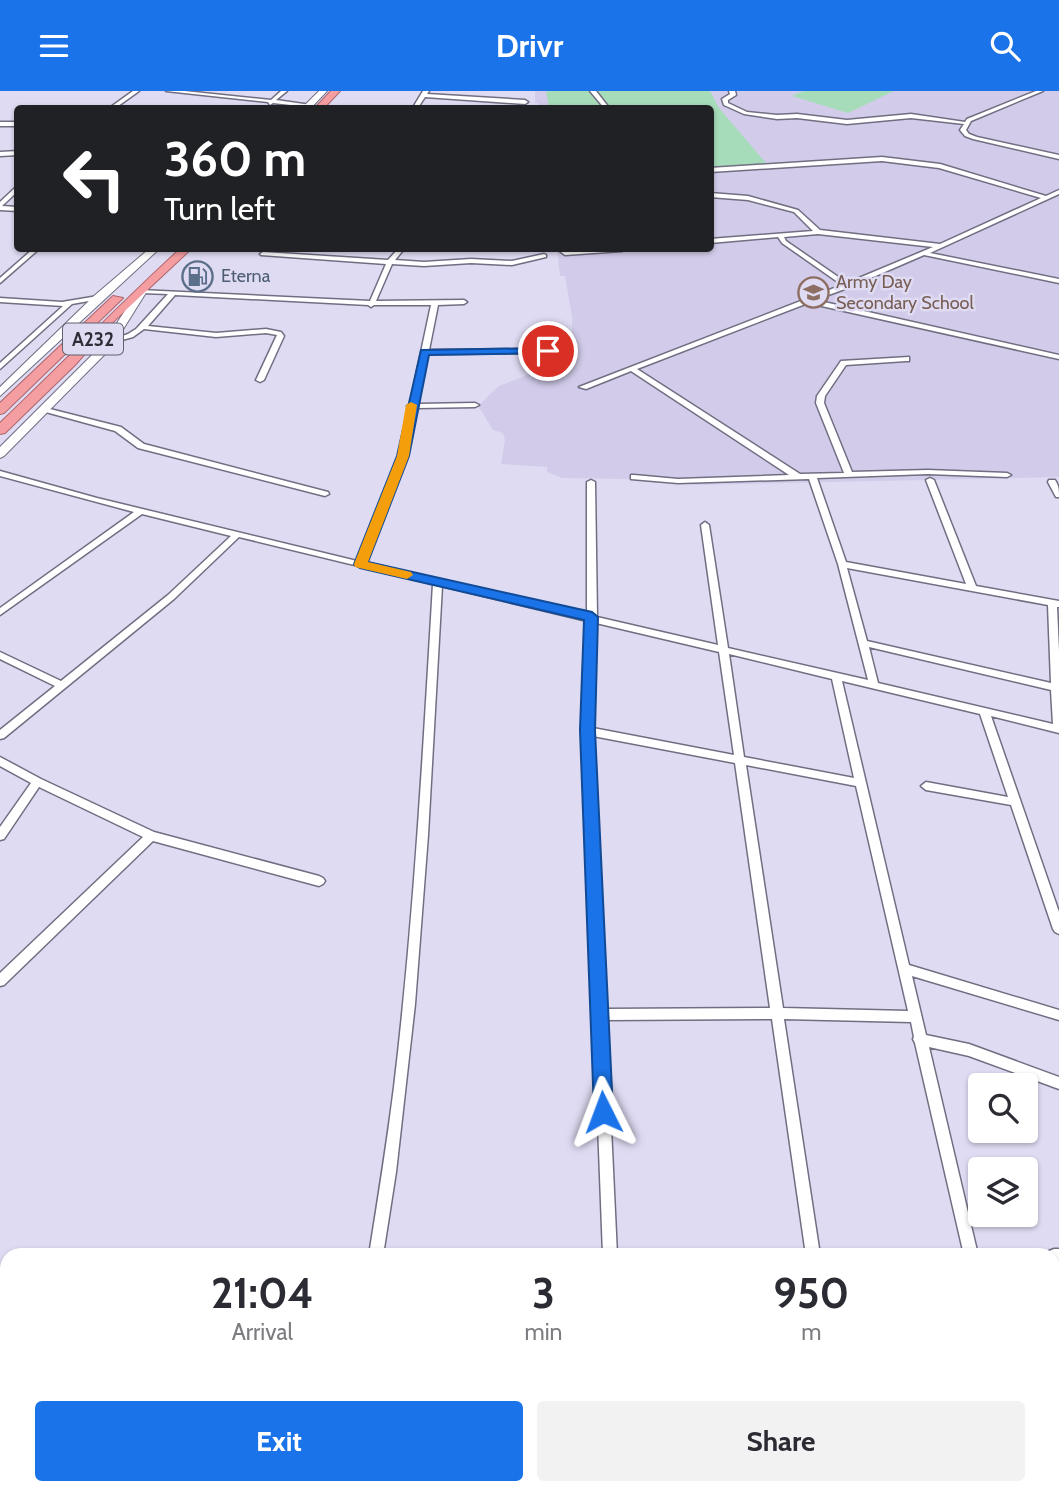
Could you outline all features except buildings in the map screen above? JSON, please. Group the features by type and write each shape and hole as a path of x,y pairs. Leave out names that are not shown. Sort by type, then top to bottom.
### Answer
{"highway":[{"path":"313,105 336,91"},
{"path":"334,105 348,91"},
{"name":"A232","path":"0,410 93,319 169,252"},
{"name":"A232","path":"0,430 71,362 109,320 183,252"}],"main road":[{"path":"312,105 323,91"},
{"path":"0,393 98,298 151,252"},
{"path":"0,454 111,341 142,291"}],"street":[{"path":"116,105 136,91"},
{"path":"169,91 290,105"},
{"path":"215,97 224,91"},
{"path":"270,103 284,91"},
{"path":"593,91 605,105"},
{"path":"732,91 733,95 725,99 726,104 758,115 804,116 847,122 911,116 965,123 1040,91"},
{"path":"425,93 526,102"},
{"path":"965,123 963,130 967,135 1059,157"},
{"path":"714,170 882,159 940,166 1046,198"},
{"path":"0,207 14,191"},
{"path":"583,387 944,247 1059,192"},
{"path":"714,195 748,198 796,211 818,232"},
{"path":"714,241 818,232 944,247"},
{"path":"779,234 794,250 848,286"},
{"path":"0,281 33,252"},
{"path":"309,257 314,252"},
{"path":"371,305 389,263 398,252"},
{"path":"471,261 472,252"},
{"path":"262,254 424,264 471,261 512,263 544,256"},
{"path":"926,254 1059,281"},
{"path":"142,291 371,305 464,302"},
{"path":"111,341 129,338 173,293"},
{"path":"0,300 69,304 98,298"},
{"path":"809,301 1059,357"},
{"path":"360,564 403,456 411,406 435,303"},
{"path":"0,367 69,304"},
{"path":"142,327 216,335 266,331 279,333 281,336 260,380"},
{"path":"425,352 548,351"},
{"path":"849,474 820,403 821,396 844,363 906,359"},
{"path":"631,368 797,476"},
{"path":"411,406 475,405"},
{"path":"45,409 125,432 132,442 142,446 325,493"},
{"path":"634,477 678,481 739,481 812,475 928,472 1007,475"},
{"path":"0,473 360,564 1059,729 1056,603 842,563"},
{"path":"812,475 842,563 874,685"},
{"path":"930,479 972,587"},
{"path":"590,482 592,617 587,730 610,1248"},
{"path":"1052,482 1059,495"},
{"path":"0,612 142,510"},
{"path":"705,525 812,1248"},
{"path":"0,734 171,597 238,534"},
{"path":"377,1248 390,1177 418,902 438,582"},
{"path":"863,643 1058,688"},
{"path":"0,655 62,685"},
{"path":"836,677 969,1248"},
{"path":"984,711 1059,929"},
{"path":"587,730 860,783"},
{"path":"0,761 37,782 151,836 319,881"},
{"path":"0,836 37,782"},
{"path":"926,786 1016,802"},
{"path":"0,981 151,836"},
{"path":"903,968 1059,1015"},
{"path":"599,1015 776,1013 914,1017"},
{"path":"919,1039 970,1050 1059,1083"}],"shaded area":[{"name":"Army Day Secondary School","path":"535,91 1059,91 1059,477 697,485 624,479 562,478 547,472 547,467 501,464 505,440 503,433 493,430 479,407 481,403 499,386 578,355 572,349 572,317 565,276 560,276 557,252 714,252 714,105 535,103"}],"green space":[{"path":"546,91 710,91 719,108 766,163 714,167 714,105 548,105"},
{"path":"803,91 894,91 848,113 792,96"}],"slow traffic":[{"path":"407,575 360,564 403,456 411,405"}],"place":[{"name":"Eterna","path":"198,276"},
{"name":"Army Day Secondary School","path":"813,292"}],"route":[{"path":"548,351 425,352 411,406 403,456 360,564 592,617 587,730 603,1112"}]}
